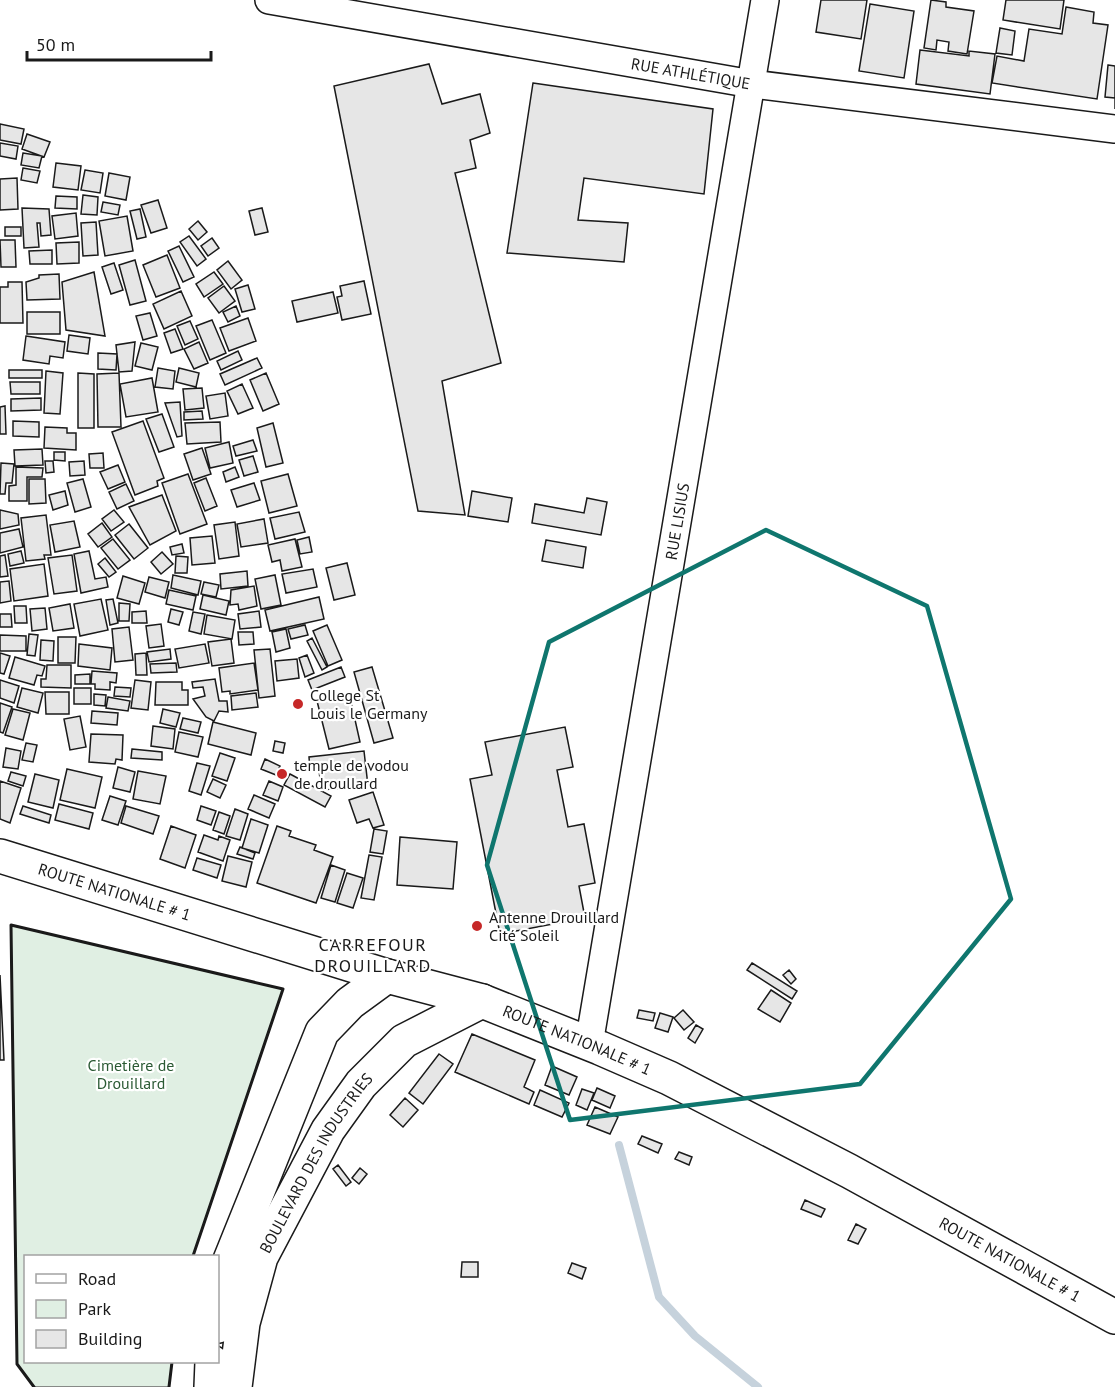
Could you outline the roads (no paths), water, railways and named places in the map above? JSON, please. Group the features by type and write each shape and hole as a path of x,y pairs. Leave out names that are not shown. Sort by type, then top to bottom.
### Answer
{"main road":[{"name":"ROUTE NATIONALE # 1","path":"0,856 387,976 482,1001 595,1046 669,1078 849,1172 1115,1317"},
{"name":"BOULEVARD DES INDUSTRIES","path":"219,1319 226,1270 321,1032 350,1003 387,976"},
{"name":"BOULEVARD DES INDUSTRIES","path":"235,1387 243,1323 261,1257 328,1130 361,1084 404,1041 482,1001"},
{"path":"211,1387 212,1363"}],"street":[{"name":"RUE ATHLÉTIQUE","path":"269,0 752,84 1115,129"},
{"name":"RUE LISIUS","path":"595,1046 765,0"}],"waterway":[{"path":"619,1145 659,1297 695,1336 758,1387"}],"place":[{"name":"College St Louis le Germany","path":"298,704"},
{"name":"temple de vodou de droullard","path":"282,774"},
{"name":"Antenne Drouillard Cité Soleil","path":"477,926"}],"district":[{"name":"CARREFOUR DROUILLARD","path":"373,954"}],"park label":[{"name":"Cimetière de Drouillard","path":"131,1074"}]}
